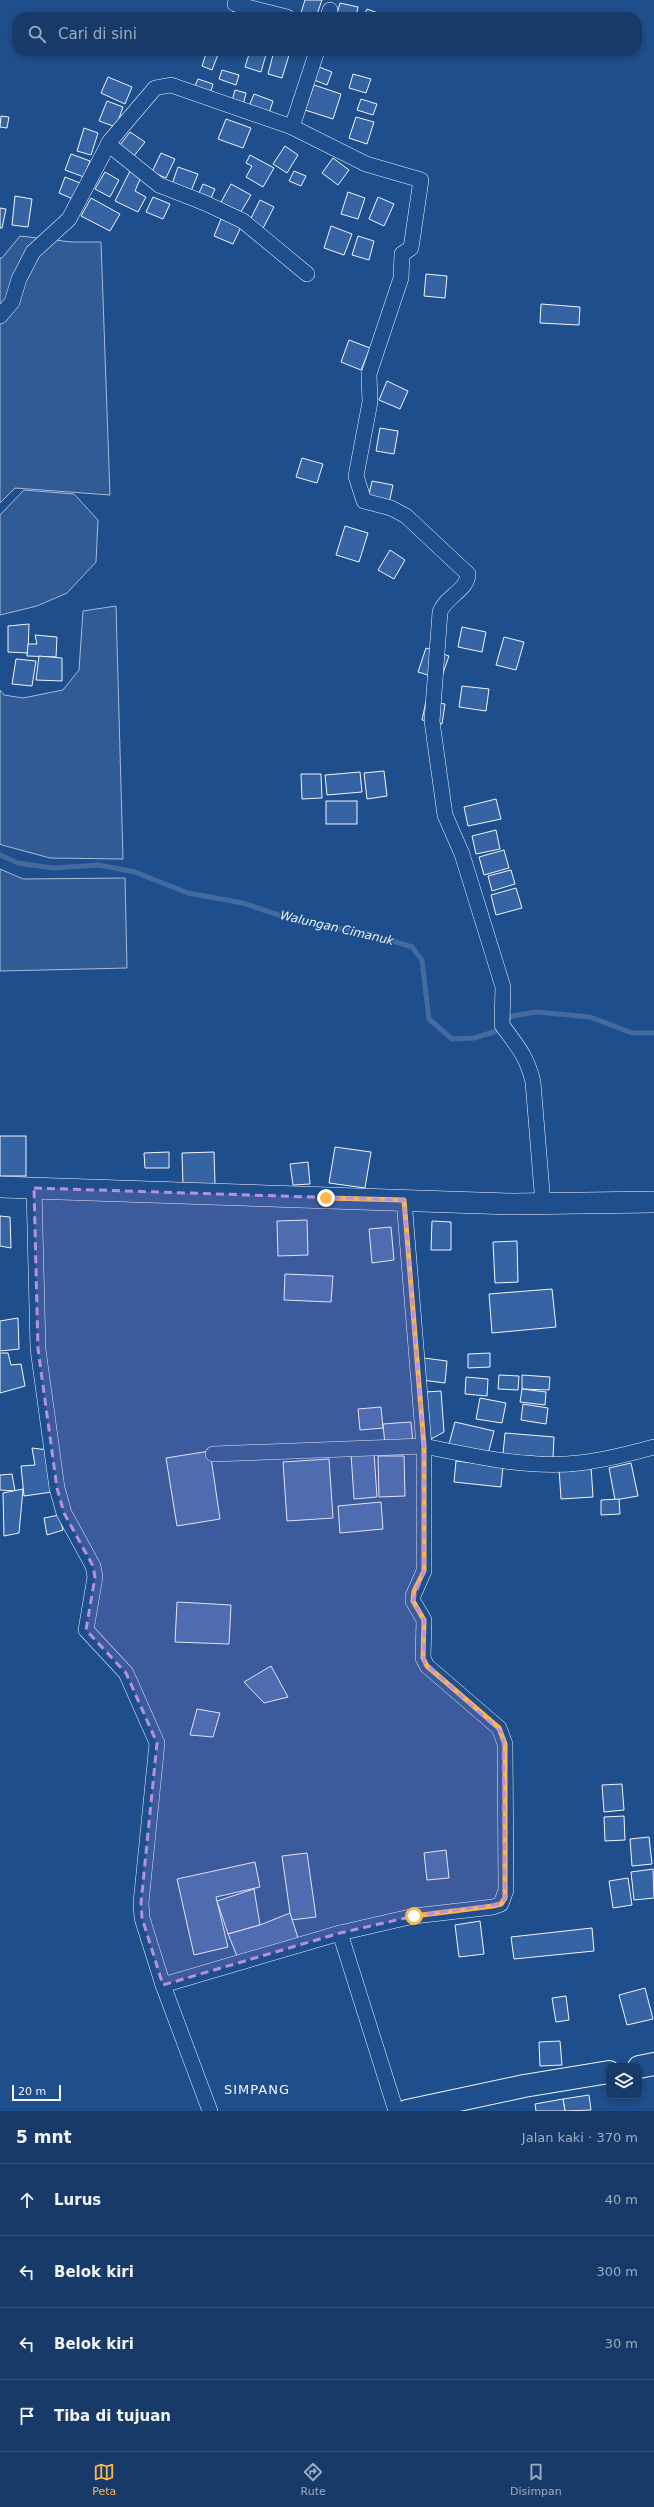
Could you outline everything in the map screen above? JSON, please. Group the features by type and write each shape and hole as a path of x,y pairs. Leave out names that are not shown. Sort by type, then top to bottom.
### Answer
{"main road":[{"path":"642,2066 654,2064"},
{"path":"407,2111 524,2086 606,2072"}],"street":[{"path":"235,4 267,12"},
{"path":"292,127 315,56"},
{"path":"0,316 12,302 20,279 33,252 70,219 108,144 155,88 171,85 292,127 366,164 421,180 411,248 402,254 401,278 369,374 370,402 356,476 361,491 367,502 391,508 406,516 468,574 466,583 443,605 440,612 432,721 445,815 462,854 503,987 502,1025 516,1041 529,1063 533,1082 543,1204"},
{"path":"108,144 159,185 205,203 243,221 307,274"},
{"path":"0,1187 543,1204 654,1202"},
{"path":"34,1188 38,1349 57,1488 64,1513 93,1566 95,1577 86,1630 126,1673 157,1743 141,1903 142,1918 163,1985 210,2111"},
{"path":"163,1985 340,1933 414,1916 493,1906 501,1904 505,1898 505,1744 503,1734 499,1728 424,1662 424,1620 413,1601 413,1596 424,1564 424,1446 404,1200"},
{"path":"213,1454 424,1446 482,1458 556,1464 598,1460 654,1447"},
{"path":"340,1933 396,2111"}],"highlighted area":[{"path":"34,1188 404,1200 424,1446 424,1571 413,1601 424,1620 424,1662 503,1734 505,1898 501,1904 493,1907 414,1916 340,1933 163,1985 142,1918 141,1903 157,1743 126,1673 86,1630 95,1577 93,1566 64,1513 57,1488 38,1349"}],"shaded area":[{"path":"20,236 72,242 101,242 110,495 15,488 0,503 0,258 2,258"},
{"path":"24,490 74,494 98,520 96,562 67,593 37,606 0,615 0,515"},
{"path":"116,606 123,859 50,858 2,845 0,844 0,690 4,695 23,698 63,690 79,670 83,611"},
{"path":"0,869 23,879 125,878 127,968 0,971"}],"building":[{"path":"305,0 322,0 318,12 301,12"},
{"path":"340,3 358,7 357,12 337,12"},
{"path":"367,9 375,12 366,12"},
{"path":"205,56 217,56 212,70 202,66"},
{"path":"248,56 266,56 261,72 245,67"},
{"path":"273,56 289,56 282,78 268,74"},
{"path":"319,67 332,72 327,85 314,80"},
{"path":"222,70 239,75 236,85 219,79"},
{"path":"353,74 371,79 366,93 349,88"},
{"path":"108,77 132,87 125,104 101,93"},
{"path":"198,79 213,84 210,94 194,88"},
{"path":"314,85 341,94 333,119 305,110"},
{"path":"235,90 246,93 243,105 232,101"},
{"path":"254,94 273,101 269,113 249,106"},
{"path":"361,99 377,104 373,115 357,110"},
{"path":"107,101 123,107 116,127 99,121"},
{"path":"1,116 9,117 7,128 0,127"},
{"path":"356,117 374,122 367,144 349,138"},
{"path":"226,119 251,128 243,148 218,139"},
{"path":"84,128 98,133 91,155 77,151"},
{"path":"130,132 145,142 134,156 120,145"},
{"path":"285,146 298,155 287,173 273,164"},
{"path":"161,153 175,159 166,178 152,172"},
{"path":"71,154 90,161 84,177 65,170"},
{"path":"250,155 274,168 263,187 246,177 252,166 246,163"},
{"path":"333,158 349,170 338,185 322,173"},
{"path":"178,167 198,174 191,191 172,184"},
{"path":"130,171 141,177 135,191 146,197 138,212 115,201"},
{"path":"294,171 306,176 301,186 289,181"},
{"path":"105,172 119,180 110,197 95,189"},
{"path":"65,177 80,183 73,199 59,193"},
{"path":"203,184 215,189 211,198 199,193"},
{"path":"231,184 251,195 239,215 220,204"},
{"path":"348,192 365,198 358,219 341,214"},
{"path":"15,196 32,199 28,227 12,225"},
{"path":"153,197 170,204 163,219 146,212"},
{"path":"378,197 394,204 384,226 369,219"},
{"path":"91,198 120,214 110,231 81,216"},
{"path":"260,200 274,207 261,232 248,224"},
{"path":"0,208 6,209 2,228 0,228"},
{"path":"221,219 241,227 233,244 214,236"},
{"path":"331,226 352,234 344,255 324,248"},
{"path":"358,236 374,241 369,260 352,255"},
{"path":"426,274 447,276 445,298 424,296"},
{"path":"541,304 580,307 579,325 540,323"},
{"path":"349,340 370,348 361,370 341,362"},
{"path":"387,381 408,391 400,409 379,400"},
{"path":"380,428 398,431 394,454 376,451"},
{"path":"302,458 323,464 317,483 296,477"},
{"path":"372,481 393,485 389,503 368,499"},
{"path":"345,526 368,533 359,562 336,555"},
{"path":"390,550 405,560 394,579 378,570"},
{"path":"29,624 28,653 8,652 8,626"},
{"path":"462,627 486,632 482,652 458,647"},
{"path":"35,635 57,637 56,657 27,656 28,644 37,644"},
{"path":"504,637 524,642 516,670 496,665"},
{"path":"426,648 449,656 441,679 418,672"},
{"path":"39,656 62,658 62,681 36,680"},
{"path":"16,659 36,661 32,686 12,684"},
{"path":"462,686 489,689 486,711 459,707"},
{"path":"426,701 445,704 442,724 422,720"},
{"path":"384,771 387,796 367,799 364,773"},
{"path":"360,772 362,792 327,795 325,775"},
{"path":"301,774 321,774 322,798 302,799"},
{"path":"496,799 501,819 468,826 464,807"},
{"path":"326,801 357,801 357,824 326,824"},
{"path":"496,830 500,849 476,854 472,836"},
{"path":"504,850 509,868 484,875 479,857"},
{"path":"511,870 515,884 492,891 488,876"},
{"path":"516,888 522,908 496,915 491,895"},
{"path":"0,1136 26,1136 26,1176 0,1176"},
{"path":"335,1147 371,1152 365,1188 329,1183"},
{"path":"169,1152 169,1168 145,1168 144,1153"},
{"path":"214,1152 215,1184 183,1186 182,1153"},
{"path":"308,1162 310,1184 293,1185 290,1164"},
{"path":"0,1216 10,1217 11,1248 0,1246"},
{"path":"307,1220 308,1255 278,1256 277,1221"},
{"path":"432,1221 451,1222 451,1250 431,1250"},
{"path":"391,1227 394,1260 372,1263 369,1229"},
{"path":"517,1241 518,1282 495,1283 493,1242"},
{"path":"285,1274 333,1276 331,1302 284,1300"},
{"path":"552,1289 556,1327 492,1333 489,1294"},
{"path":"18,1318 19,1349 0,1351 0,1321"},
{"path":"0,1353 8,1353 11,1365 21,1364 25,1386 0,1393"},
{"path":"490,1353 490,1367 468,1368 468,1354"},
{"path":"424,1358 447,1361 445,1383 422,1380"},
{"path":"499,1375 519,1376 518,1390 498,1389"},
{"path":"522,1375 550,1377 549,1390 522,1389"},
{"path":"466,1377 488,1379 487,1396 465,1394"},
{"path":"522,1389 546,1392 545,1405 520,1402"},
{"path":"441,1391 444,1432 429,1440 425,1392"},
{"path":"480,1398 506,1403 502,1423 476,1419"},
{"path":"523,1404 548,1408 546,1424 521,1420"},
{"path":"381,1407 383,1428 360,1430 358,1409"},
{"path":"411,1422 413,1443 385,1445 383,1424"},
{"path":"455,1422 494,1431 488,1454 449,1444"},
{"path":"505,1433 554,1437 553,1458 503,1454"},
{"path":"32,1448 48,1450 52,1492 24,1496 21,1466 35,1465"},
{"path":"210,1451 220,1519 177,1526 166,1458"},
{"path":"374,1453 377,1497 354,1499 351,1454"},
{"path":"378,1456 404,1456 405,1496 379,1497"},
{"path":"329,1459 333,1518 287,1521 283,1462"},
{"path":"456,1461 503,1466 501,1487 454,1482"},
{"path":"631,1463 638,1496 615,1500 609,1468"},
{"path":"591,1466 593,1497 561,1499 559,1468"},
{"path":"12,1474 15,1491 0,1490 0,1475"},
{"path":"23,1489 19,1533 4,1536 3,1493"},
{"path":"619,1499 620,1514 601,1515 601,1500"},
{"path":"381,1502 383,1529 340,1533 338,1506"},
{"path":"59,1515 63,1530 47,1535 44,1518"},
{"path":"177,1602 231,1605 229,1644 175,1642"},
{"path":"271,1666 288,1697 264,1703 244,1682"},
{"path":"197,1709 220,1713 213,1737 190,1735"},
{"path":"622,1784 624,1810 604,1812 602,1785"},
{"path":"624,1816 625,1840 605,1841 604,1817"},
{"path":"649,1837 652,1864 632,1866 630,1839"},
{"path":"446,1850 449,1878 427,1880 424,1853"},
{"path":"307,1853 316,1917 291,1920 282,1856"},
{"path":"255,1862 260,1887 216,1897 228,1947 194,1955 177,1879"},
{"path":"653,1869 654,1898 634,1900 631,1872"},
{"path":"628,1878 632,1905 613,1908 609,1881"},
{"path":"254,1889 260,1925 228,1934 217,1901"},
{"path":"290,1913 299,1941 239,1961 228,1934 260,1925"},
{"path":"480,1921 484,1954 459,1957 455,1925"},
{"path":"592,1928 594,1951 514,1959 511,1937"},
{"path":"645,1988 653,2019 627,2025 619,1995"},
{"path":"566,1996 569,2020 556,2022 552,1998"},
{"path":"560,2041 562,2065 540,2066 539,2042"},
{"path":"589,2095 591,2110 565,2111 563,2099"},
{"path":"563,2099 565,2111 536,2111 535,2104"}],"waterway":[{"name":"Walungan Cimanuk","path":"0,855 18,863 53,868 99,865 135,872 188,893 243,903 296,921 372,934 412,947 422,960 429,1019 452,1039 474,1038 494,1032 512,1016 536,1012 590,1017 632,1033 654,1033"}],"district":[{"name":"SIMPANG","path":"257,2089"}],"route":[{"path":"326,1198 404,1200 424,1446 424,1575 414,1591 413,1596 413,1601 424,1620 423,1658 427,1666 499,1728 503,1734 505,1744 505,1898 501,1904 493,1906 414,1916"}]}
